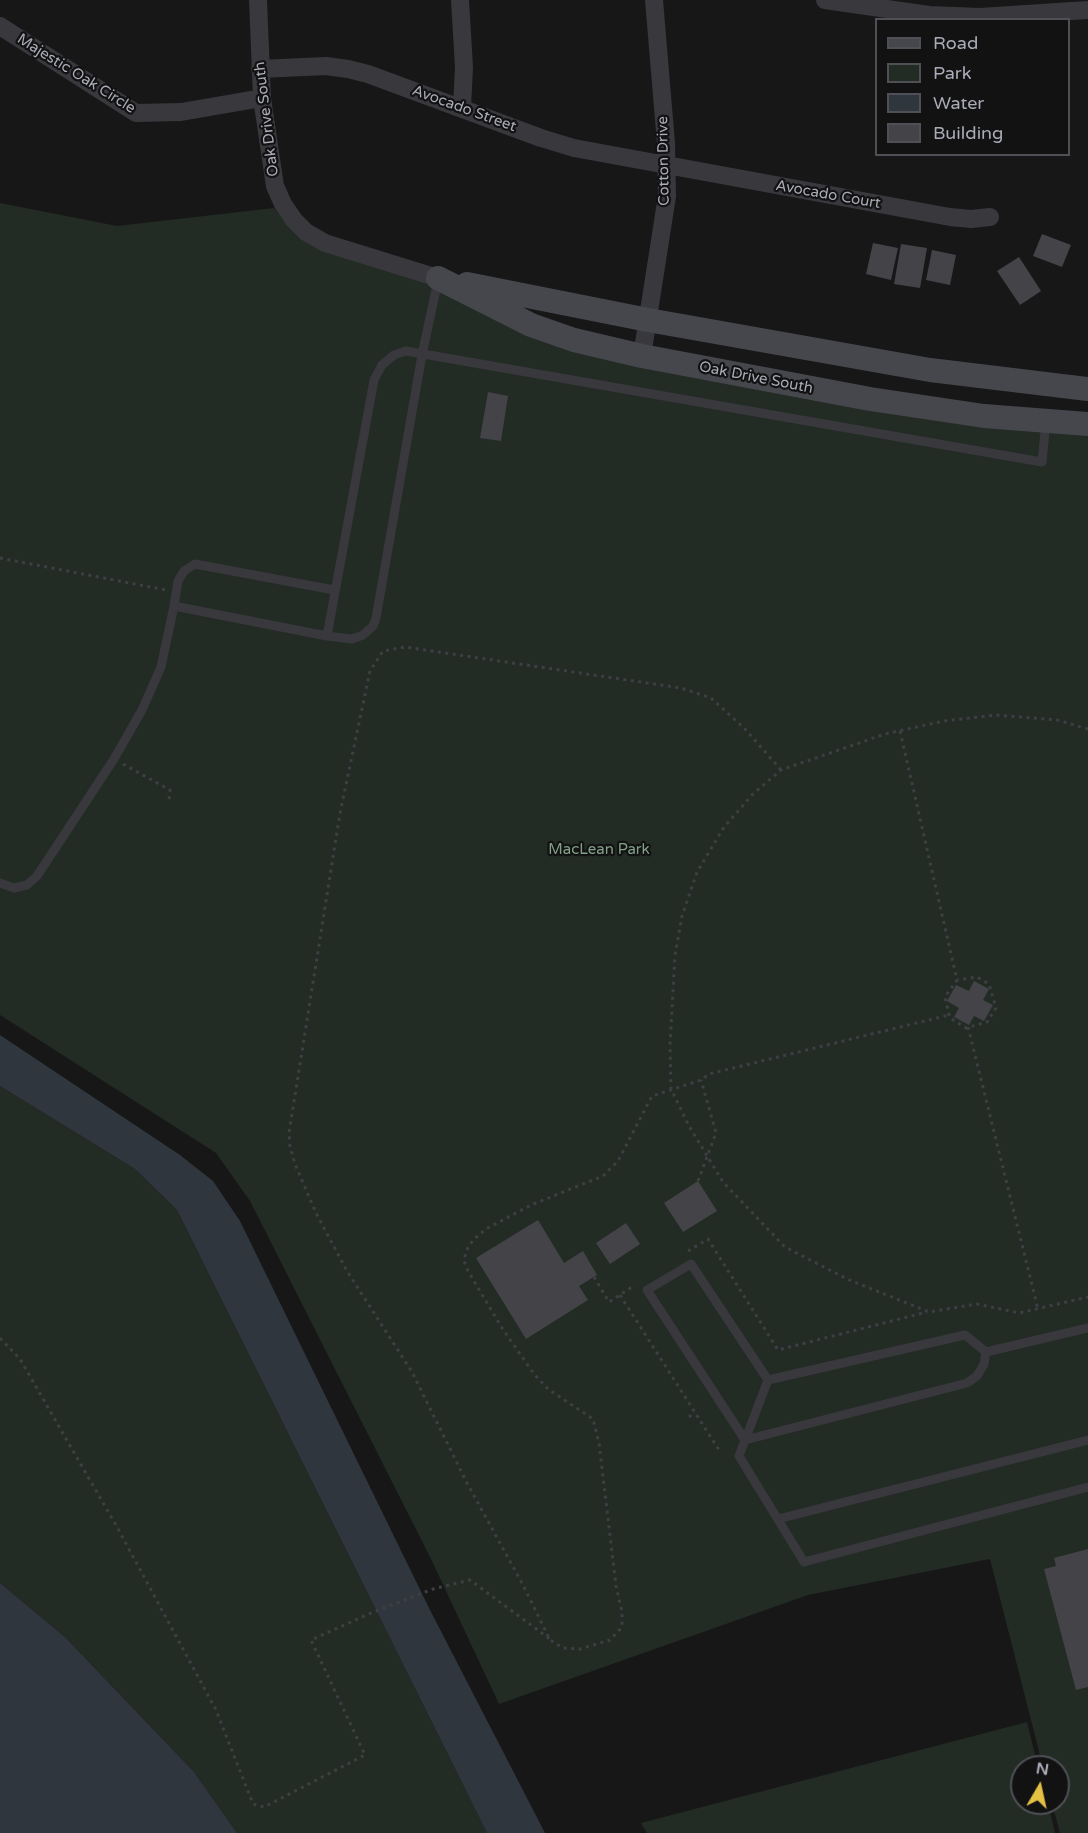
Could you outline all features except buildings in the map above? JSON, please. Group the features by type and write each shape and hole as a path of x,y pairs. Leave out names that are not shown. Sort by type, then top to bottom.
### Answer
{"street":[{"name":"Oak Drive South","path":"258,0 262,98 275,186 294,220 306,232 325,243 438,278 648,320 930,370 1088,388"},
{"path":"460,0 464,67 462,108"},
{"name":"Cotton Drive","path":"642,356 667,196 667,166 654,0"},
{"path":"825,0 929,15 980,17 1088,10"},
{"name":"Majestic Oak Circle","path":"0,26 136,113 181,112 262,98"},
{"name":"Avocado Street","path":"260,69 326,66 369,74 541,138 667,166"},
{"name":"Avocado Court","path":"667,166 950,217 971,219 990,217"},
{"name":"Oak Drive South","path":"438,278 531,325 574,340 642,356 870,399 984,416 1088,424"}],"lane":[{"path":"174,606 352,639 363,635 373,626 438,278"},
{"path":"327,636 374,380 382,365 394,355 406,351 1042,462 1046,420"},
{"path":"0,883 14,888 27,885 37,876 114,759 142,710 161,668 178,581 184,571 195,564 334,590"},
{"path":"745,1440 647,1290 691,1264 768,1380"},
{"path":"986,1352 1088,1328"},
{"path":"768,1380 965,1335 986,1352"},
{"path":"745,1440 967,1383 977,1376 984,1364 986,1352"},
{"path":"768,1380 739,1456 804,1562 1088,1488"},
{"path":"778,1519 1088,1440"}],"path":[{"path":"0,558 176,591"},
{"path":"550,1640 524,1585 467,1483 412,1372 347,1271 316,1214 290,1146 289,1133 340,813 370,671 383,651 405,646 681,688 711,698 746,729 781,770"},
{"path":"929,1312 847,1279 785,1246 723,1182 689,1126 671,1089 672,1002 675,955 682,916 697,872 724,827 753,794 781,770 830,752 900,731 944,721 996,715 1057,720 1088,729"},
{"path":"900,731 957,980 945,998 949,1015 950,1018 968,1027 987,1022 996,1008 989,984 977,977 957,980"},
{"path":"114,759 170,790 169,800"},
{"path":"0,1338 20,1359 117,1527 216,1710 253,1804 264,1807 365,1755 311,1640 433,1589 470,1580 563,1648 580,1649 610,1640 622,1628 622,1612 616,1587 599,1443 593,1419 548,1389 534,1374 502,1328 468,1271 465,1261 466,1251 473,1240 486,1229 531,1204 603,1176 618,1161 652,1096 701,1080 709,1074 949,1015"},
{"path":"968,1027 1038,1310"},
{"path":"698,1181 716,1133 701,1080"},
{"path":"679,1257 708,1239 778,1350 929,1312 977,1304 1019,1313 1088,1297"},
{"path":"594,1277 609,1302 640,1282"},
{"path":"620,1295 718,1450"},
{"path":"689,1417 695,1412"}],"green space":[{"name":"MacLean Park","path":"0,203 117,226 274,208 296,233 419,279 539,333 1088,435 1088,1833 1060,1833 1055,1815 1070,1815 1070,1755 1040,1755 990,1559 808,1595 499,1704 431,1559 250,1201 216,1153 0,1015"},
{"path":"0,1086 135,1169 177,1210 487,1833 237,1833 194,1772 65,1637 0,1583"},
{"path":"1027,1722 1035,1755 1010,1755 1010,1815 1051,1815 1055,1833 647,1833 641,1823"}],"water":[{"path":"0,1035 180,1155 213,1181 240,1221 430,1610 545,1833 487,1833 177,1210 135,1169 0,1086"},
{"path":"0,1583 65,1637 194,1772 237,1833 0,1833"}]}
